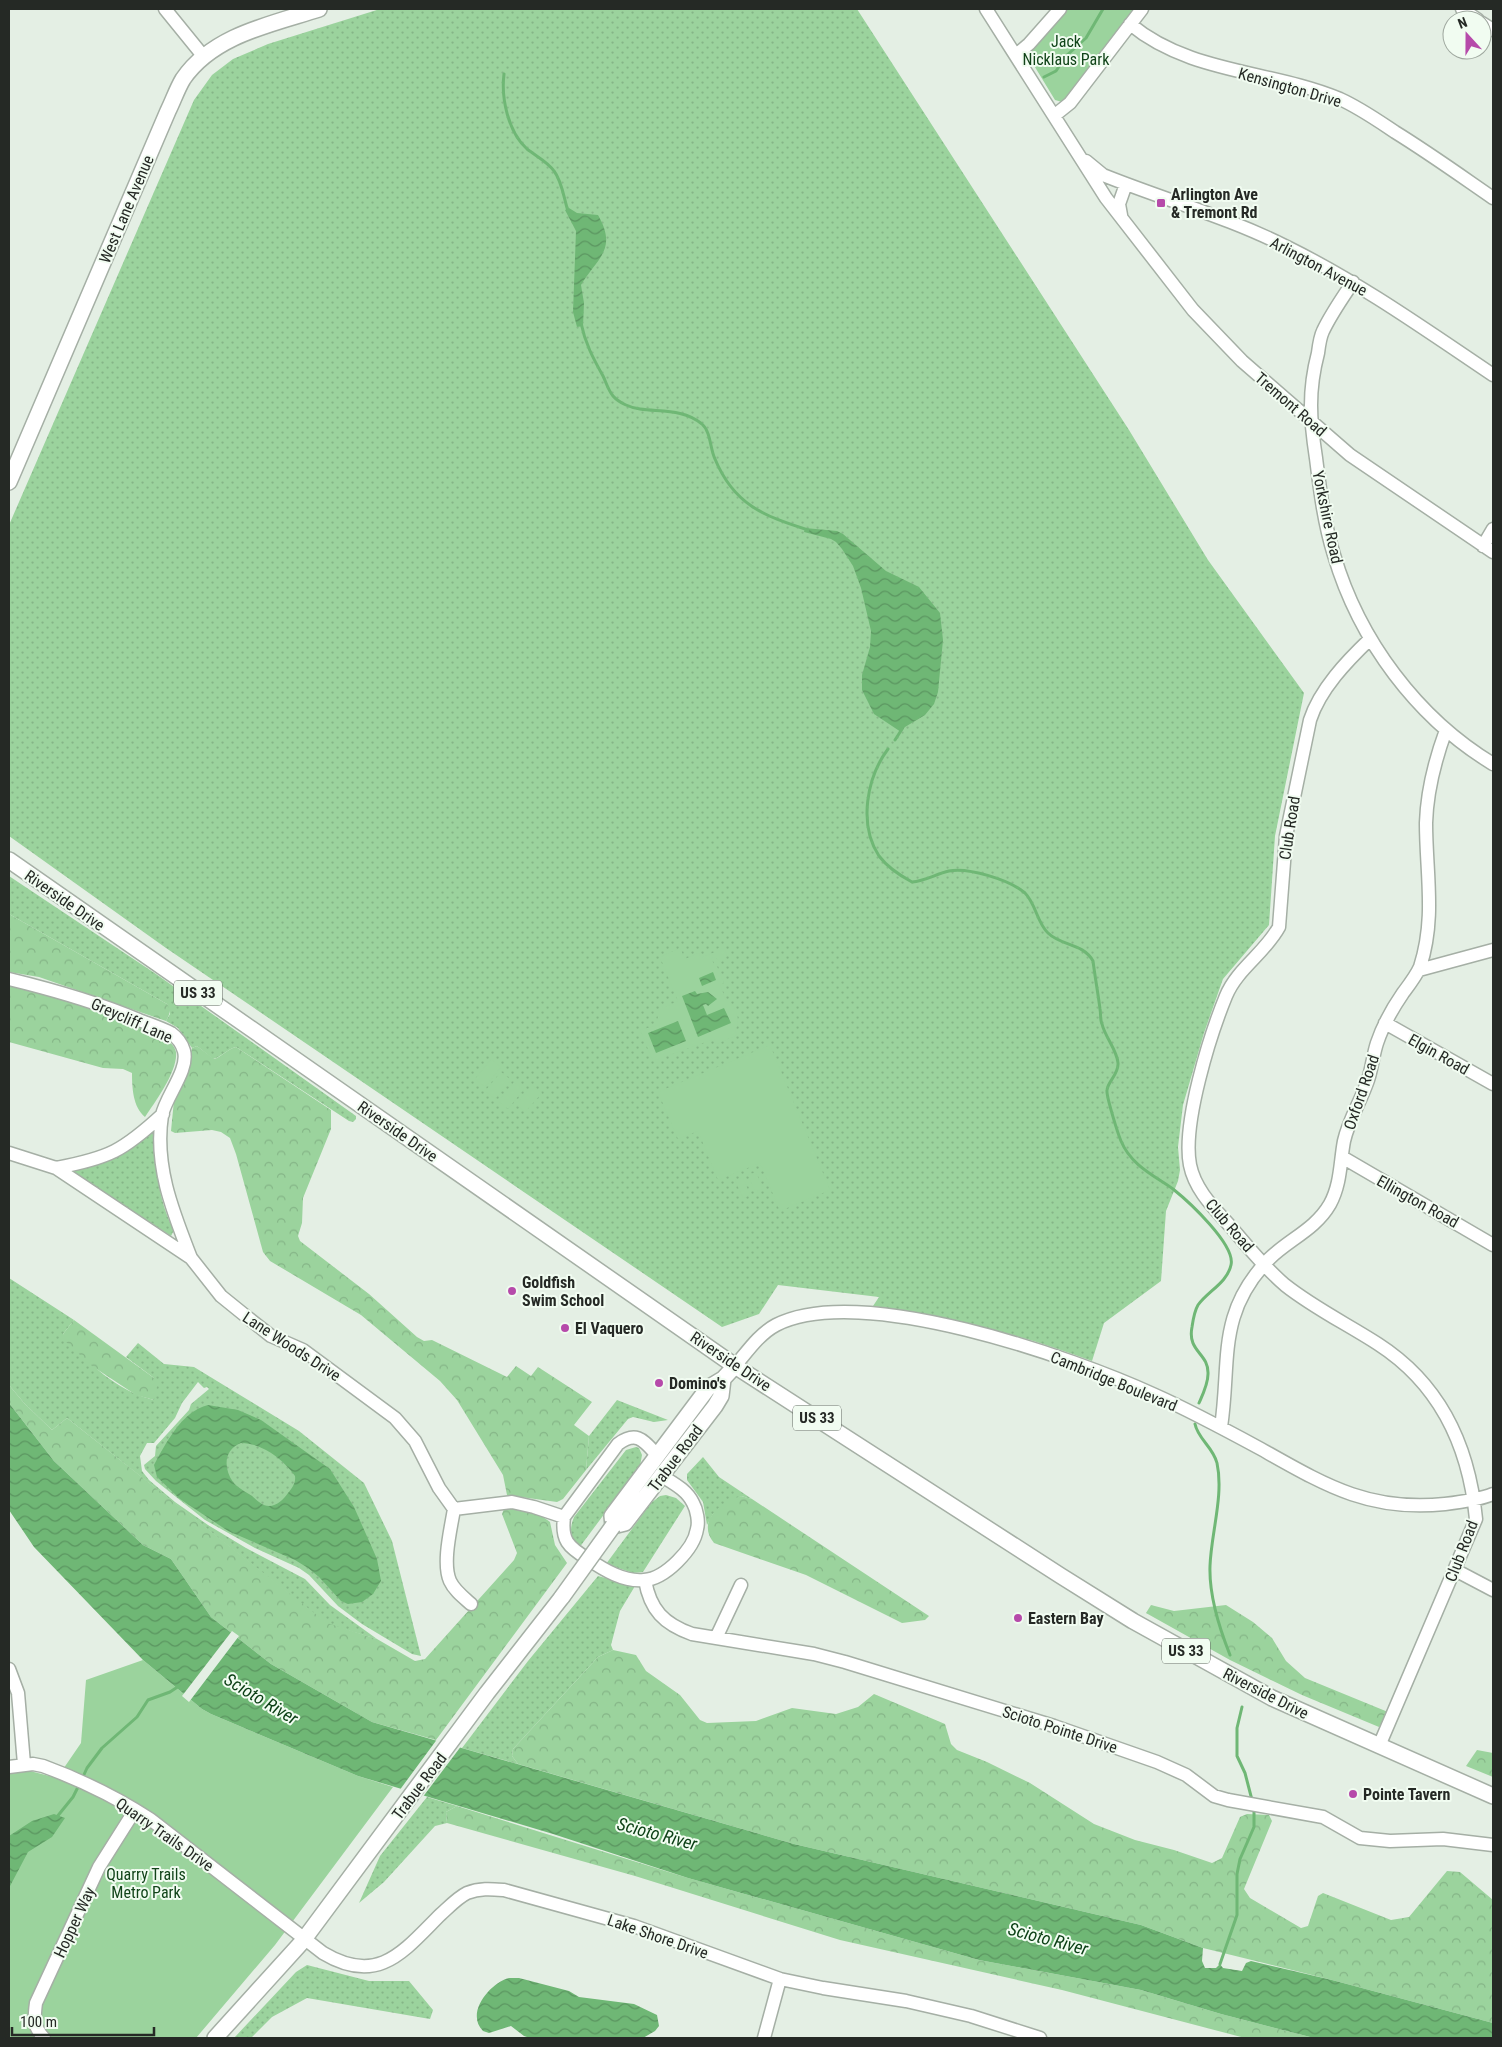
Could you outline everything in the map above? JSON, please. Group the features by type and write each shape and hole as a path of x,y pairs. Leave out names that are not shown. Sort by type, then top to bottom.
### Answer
{"main road":[{"name":"West Lane Avenue","path":"9,482 183,79 204,57 233,38 319,9"},
{"name":"Riverside Drive","path":"9,860 735,1366 976,1522 1133,1621 1272,1698 1493,1796"},
{"name":"Trabue Road","path":"613,1526 612,1516 708,1388 723,1379 735,1366"},
{"name":"Trabue Road","path":"215,2038 304,1938 487,1693 562,1597 613,1526 625,1523 662,1476 715,1406 721,1396 723,1379"}],"street":[{"path":"164,9 204,57"},
{"name":"Tremont Road","path":"986,9 1106,198 1194,310 1242,362 1350,455 1488,549"},
{"path":"1016,55 1029,44 1060,9"},
{"path":"1055,116 1070,103 1142,9"},
{"name":"Kensington Drive","path":"1130,24 1147,38 1172,52 1224,68 1316,90 1340,99 1371,116 1493,198"},
{"name":"Arlington Avenue","path":"1080,155 1103,175 1235,223 1287,247 1353,282 1493,375"},
{"path":"1122,218 1119,204 1126,184"},
{"name":"Yorkshire Road","path":"1353,282 1322,331 1311,379 1311,422 1323,511 1334,555 1343,582 1370,640 1390,669 1446,730 1493,764"},
{"path":"1488,549 1493,529"},
{"name":"Club Road","path":"1370,640 1357,651 1315,706 1310,720 1286,836 1279,927 1230,988 1201,1071 1188,1145 1190,1164 1200,1191 1264,1265 1293,1290 1405,1362 1423,1381 1448,1418 1465,1466 1474,1500 1476,1519 1379,1746"},
{"name":"Oxford Road","path":"1221,1427 1230,1328 1234,1314 1250,1281 1273,1254 1313,1226 1323,1215 1337,1187 1344,1140 1351,1116 1368,1081 1376,1044 1385,1023 1419,970 1430,928 1426,822 1428,797 1433,771 1446,730"},
{"path":"1419,970 1493,950"},
{"name":"Greycliff Lane","path":"9,979 95,1002 171,1034 180,1042 185,1053 184,1065 162,1114 136,1139 106,1156 56,1168"},
{"name":"Elgin Road","path":"1385,1023 1493,1084"},
{"name":"Greycliff Lane","path":"162,1114 162,1175 170,1204 191,1258"},
{"name":"Lane Woods Drive","path":"9,1152 56,1168 191,1258 221,1296 271,1336 303,1350 395,1418 415,1441 439,1488 454,1509"},
{"name":"Ellington Road","path":"1342,1157 1493,1245"},
{"name":"Cambridge Boulevard","path":"735,1366 770,1329 791,1320 824,1313 892,1315 972,1332 1064,1359 1156,1395 1221,1427 1319,1482 1361,1498 1426,1506 1474,1500 1493,1494"},
{"path":"658,1455 643,1440 634,1437 625,1439 618,1444 564,1517 562,1530 567,1543 577,1553 620,1577 645,1580 667,1571 676,1563 694,1538 698,1521 693,1503 680,1487 662,1476"},
{"path":"471,1604 455,1589 449,1579 447,1569 454,1509 512,1502 564,1517"},
{"path":"1455,1570 1493,1590"},
{"name":"Scioto Pointe Drive","path":"645,1580 647,1590 657,1613 677,1629 716,1638 814,1654 845,1662 1054,1726 1157,1762 1186,1775 1214,1796 1323,1816 1360,1838 1390,1841 1443,1839 1493,1845"},
{"path":"716,1638 741,1585"},
{"path":"9,1669 18,1693 24,1764"},
{"name":"Quarry Trails Drive","path":"9,1767 24,1764 42,1766 99,1789 135,1810 304,1938"},
{"name":"Hopper Way","path":"44,2038 38,2033 34,2020 36,2004 99,1867 135,1810"},
{"name":"Lake Shore Drive","path":"304,1938 323,1953 342,1964 357,1967 372,1966 387,1962 406,1949 460,1897 488,1888 504,1890 634,1926 780,1978 823,1988 906,2001 971,2016 1040,2038"},
{"path":"764,2038 780,1978"}],"green space":[{"path":"380,9 857,9 1129,430 1208,560 1304,693 1275,836 1269,925 1223,979 1204,1033 1183,1105 1178,1147 1180,1170 1178,1181 1166,1211 1161,1281 1104,1323 1092,1361 1065,1351 984,1328 929,1315 873,1306 879,1297 778,1285 759,1314 722,1327 166,948 9,836 9,525 194,100 212,75 233,59 268,44"},
{"name":"Jack Nicklaus Park","path":"1063,9 1136,9 1062,102 1055,100 1027,54 1029,48"},
{"path":"9,876 156,974 356,1116 356,1119 353,1122 349,1121 236,1047 213,1059 197,1046 192,1048 178,1028 166,1021 170,1014 167,1004 9,914"},
{"path":"9,914 167,1004 170,1012 166,1021 39,977 9,972"},
{"path":"680,948 685,959 699,953 701,958 715,952 719,948 725,950 727,955 725,960 720,962 715,957 711,958 714,964 716,964 724,983 720,985 726,1000 738,1017 735,1030 737,1035 716,1044 714,1039 653,1061 640,1030 655,1026 658,1017 656,1011 678,1001 660,957"},
{"path":"9,986 73,1002 129,1020 152,1030 169,1041 176,1052 176,1060 170,1077 145,1117 136,1103 132,1073 123,1069 103,1068 9,1042"},
{"path":"770,1045 830,1190 780,1211 760,1163 718,1180 698,1131 678,1139 658,1092"},
{"path":"197,1046 214,1059 236,1047 331,1110 331,1129 303,1198 302,1223 298,1236 300,1241 369,1294 417,1337 424,1341 432,1340 507,1377 516,1366 531,1376 538,1367 592,1402 574,1425 589,1436 586,1470 563,1499 557,1502 507,1495 503,1475 457,1400 440,1381 361,1315 270,1261 263,1252 230,1138 221,1132 212,1130 175,1133 171,1131 174,1100 192,1048"},
{"path":"491,1059 501,1067 485,1087 475,1079"},
{"path":"501,1072 511,1080 495,1099 485,1091"},
{"path":"514,1082 524,1089 508,1109 498,1101"},
{"path":"532,1085 542,1093 525,1112 516,1104"},
{"path":"152,1131 155,1135 157,1172 161,1195 174,1230 171,1236 71,1171"},
{"path":"756,1172 763,1189 755,1192 748,1175"},
{"path":"743,1177 750,1195 743,1198 735,1180"},
{"path":"9,1278 74,1320 63,1334 103,1374 127,1390 154,1400 154,1378 126,1357 138,1343 164,1364 194,1367 299,1431 364,1483 392,1541 421,1656 412,1654 362,1624 338,1606 309,1575 299,1568 255,1548 205,1520 156,1481 145,1469 144,1465 155,1456 156,1446 189,1410 191,1404 209,1389 207,1387 204,1388 198,1382 182,1403 175,1418 154,1443 147,1443 140,1456 142,1471 149,1480 175,1502 208,1525 246,1548 305,1579 330,1605 377,1639 327,1624 67,1418 52,1430 24,1403 9,1385"},
{"path":"74,1320 154,1378 157,1386 154,1400 136,1395 92,1366 65,1341 63,1334"},
{"path":"9,1385 24,1403 52,1430 67,1418 327,1623 377,1639 415,1661 425,1659 514,1560 517,1553 502,1514 504,1509 518,1509 539,1514 550,1522 555,1545 567,1563 436,1740 372,1722 271,1664 211,1617 171,1559 143,1545 54,1461 9,1403"},
{"path":"617,1400 668,1420 654,1422 633,1417 628,1419 586,1470 589,1436"},
{"path":"639,1448 642,1455 640,1466 579,1548 571,1533 574,1517 626,1450"},
{"path":"703,1457 719,1477 752,1499 741,1496 713,1514 707,1525 703,1502 687,1480 687,1474"},
{"path":"666,1495 676,1498 685,1506 643,1572 633,1573 606,1564 651,1503 660,1496"},
{"path":"741,1496 752,1499 929,1616 925,1620 902,1623 806,1575 714,1543 709,1535 708,1527 713,1513 726,1503"},
{"path":"598,1576 635,1586 620,1611 611,1645 613,1650 598,1657 513,1749 512,1756 518,1764 462,1748 528,1661"},
{"path":"1151,1605 1174,1611 1226,1605 1253,1622 1272,1638 1286,1661 1305,1678 1388,1712 1379,1727 1302,1695 1230,1660 1146,1613"},
{"path":"613,1650 636,1655 646,1671 680,1695 700,1720 707,1723 756,1721 792,1708 836,1714 858,1707 874,1694 945,1724 951,1744 957,1750 1030,1783 1094,1824 1135,1840 1174,1850 1212,1863 1222,1858 1240,1817 1247,1814 1269,1815 1272,1821 1244,1889 1250,1898 1301,1928 1308,1926 1318,1896 1323,1893 1391,1920 1409,1917 1447,1871 1460,1872 1493,1900 1493,2023 1203,1948 1141,1925 794,1844 518,1764 512,1756 513,1749 598,1657"},
{"name":"Quarry Trails Metro Park","path":"143,1660 202,1709 211,1714 358,1776 393,1787 275,1945 196,2038 9,2038 9,1774 30,1771 57,1778 81,1743 86,1680"},
{"path":"1477,1750 1493,1753 1493,1777 1466,1766"},
{"path":"427,1797 457,1806 446,1812 447,1823 435,1826 384,1882 359,1903 380,1856"},
{"path":"457,1806 688,1878 979,1960 1141,1990 1221,2014 1314,2038 1245,2038 1062,1990 840,1940 635,1876 447,1823 446,1812"},
{"path":"307,1965 369,1981 409,1981 433,2010 430,2019 307,1998 272,2017 251,2038 234,2038 296,1972"}],"water":[{"path":"569,208 577,213 598,215 604,227 606,237 603,253 581,285 584,303 583,326 577,327 573,312 576,231 565,210"},
{"path":"805,528 837,531 843,534 886,571 919,587 940,613 943,640 938,692 934,704 925,715 905,727 901,732 874,714 862,690 862,675 870,647 871,631 861,588 853,566 836,542 804,532"},
{"path":"713,972 716,980 702,986 699,978"},
{"path":"695,991 697,994 708,992 717,999 708,1006 706,1004 703,1005 707,1015 724,1008 731,1023 698,1037 682,996"},
{"path":"678,1021 686,1041 656,1053 648,1033"},
{"name":"Scioto River","path":"9,1403 54,1461 143,1545 171,1559 211,1617 271,1664 372,1722 794,1844 1141,1925 1203,1948 1202,1961 1205,1968 1216,1968 1220,1964 1223,1968 1242,1971 1246,1963 1251,1961 1332,1980 1493,2023 1493,2038 1314,2038 1221,2014 1141,1990 979,1960 688,1878 553,1834 358,1776 211,1714 202,1709 143,1660 34,1547 9,1510"},
{"path":"208,1405 238,1410 261,1420 330,1469 354,1507 377,1559 381,1581 373,1594 362,1602 348,1604 341,1601 308,1568 295,1560 228,1531 180,1499 157,1477 154,1465 164,1447 183,1421 199,1408","holes":["241,1443 249,1444 271,1453 295,1476 291,1489 275,1505 266,1506 262,1504 237,1486 230,1477 227,1465 228,1454 235,1446"]},
{"path":"54,1814 65,1818 52,1837 28,1852 9,1888 9,1836 32,1821"},
{"path":"509,1978 519,1978 569,1991 579,1997 634,2004 657,2015 659,2026 655,2031 643,2038 530,2038 524,2036 511,2026 489,2033 483,2031 478,2024 478,2008 494,1986"}],"pier":[{"path":"232,1631 239,1636 189,1702 182,1696"},
{"path":"438,1738 462,1745 422,1798 399,1791"}],"waterway":[{"path":"1044,77 1056,71 1066,56 1086,38 1103,9"},
{"path":"504,74 505,104 515,133 520,142 549,165 557,175 568,211"},
{"path":"581,323 590,350 610,391 616,399 633,408 680,413 695,419 705,427 713,455 723,475 731,488 741,498 764,514 808,530"},
{"path":"895,740 902,729"},
{"path":"888,749 881,760 870,787 867,815 872,843 886,864 912,882 957,870 999,879 1018,888 1029,897 1041,924 1048,933 1084,951 1093,961 1101,1022 1116,1053 1118,1063 1117,1071 1109,1084 1107,1094 1121,1141 1137,1163 1173,1189 1210,1224 1231,1256 1231,1265 1226,1277 1198,1305 1192,1327 1191,1335 1193,1342 1205,1361 1208,1374 1199,1403"},
{"path":"1195,1424 1199,1434 1215,1457 1219,1475 1210,1577 1216,1612 1230,1655"},
{"path":"82,1779 87,1768 102,1748 137,1717 148,1700 170,1692 179,1686"},
{"path":"1242,1707 1237,1728 1237,1756 1245,1773 1252,1800"},
{"path":"56,1818 73,1797 79,1785"},
{"path":"1220,1964 1237,1915 1237,1874 1240,1859 1254,1827 1254,1809"}],"place":[{"name":"Arlington Ave & Tremont Rd","path":"1161,203"},
{"name":"Goldfish Swim School","path":"512,1291"},
{"name":"El Vaquero","path":"565,1328"},
{"name":"Domino's","path":"659,1383"},
{"name":"Eastern Bay","path":"1018,1618"},
{"name":"Pointe Tavern","path":"1353,1794"}]}
